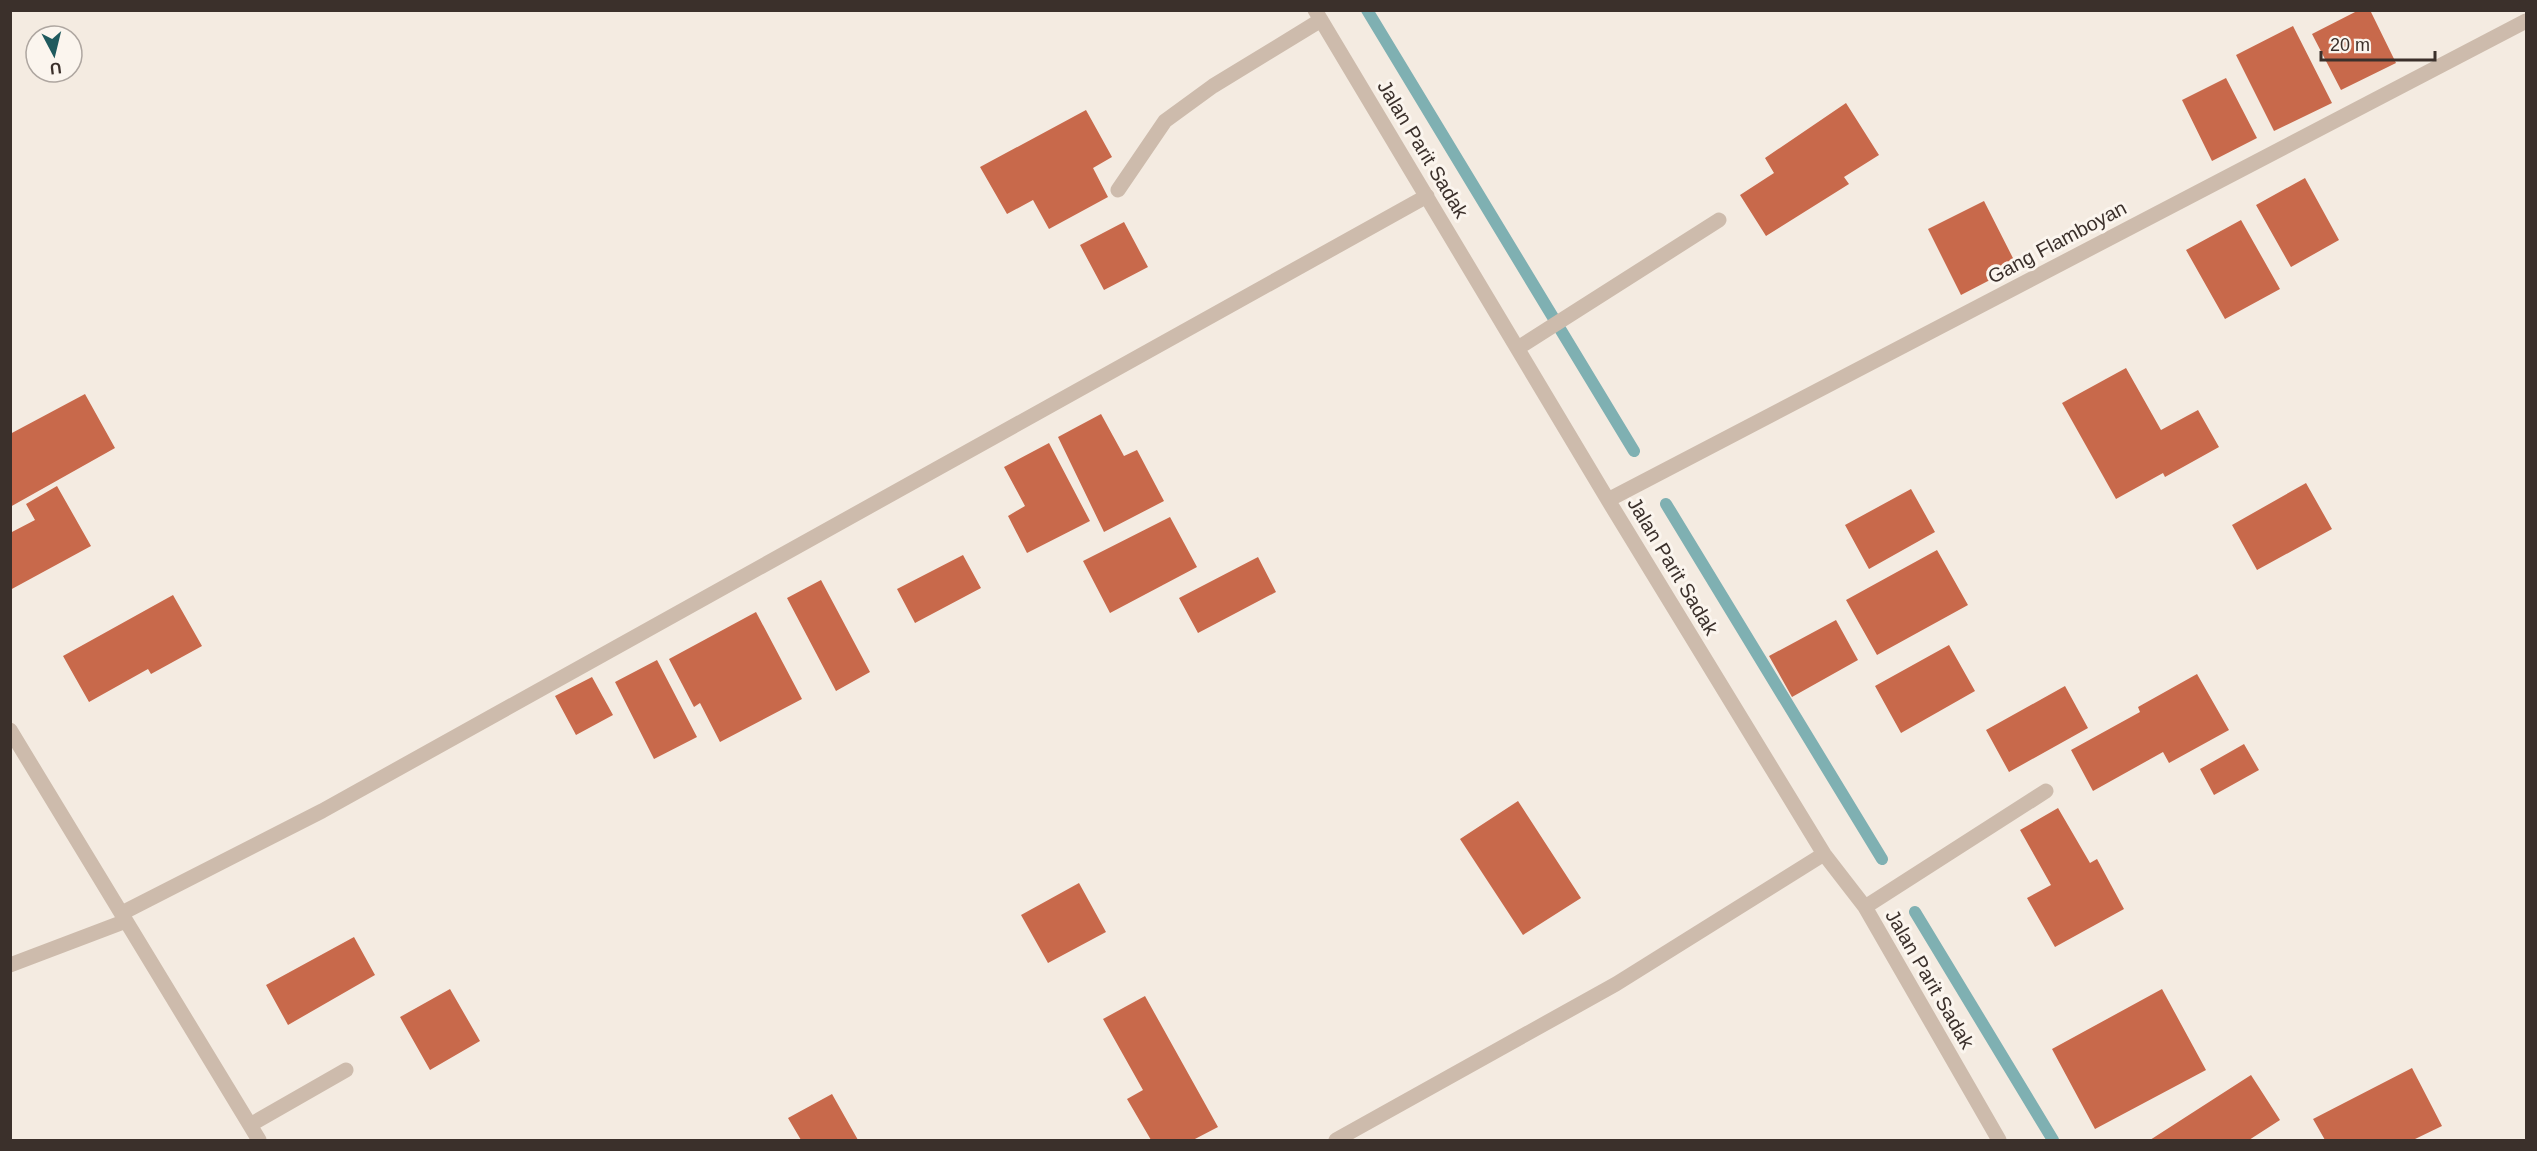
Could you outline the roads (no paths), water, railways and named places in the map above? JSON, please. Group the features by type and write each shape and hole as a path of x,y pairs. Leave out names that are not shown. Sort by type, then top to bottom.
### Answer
{"street":[{"path":"1118,190 1165,121 1318,15"},
{"name":"Jalan Parit Sadak","path":"1318,15 1427,195 1524,344 1608,500 1824,854 1865,907 2000,1140"},
{"name":"Gang Flamboyan","path":"1608,500 2526,21"},
{"path":"10,965 124,917 322,811 1427,195"},
{"path":"1524,344 1719,220"},
{"path":"10,730 259,1140"},
{"path":"1865,907 2046,792"},
{"path":"1336,1140 1616,984 1824,854"},
{"path":"250,1125 346,1070"}],"waterway":[{"path":"1367,10 1634,451"},
{"path":"1666,504 1882,859"},
{"path":"1915,912 2053,1140"}]}
